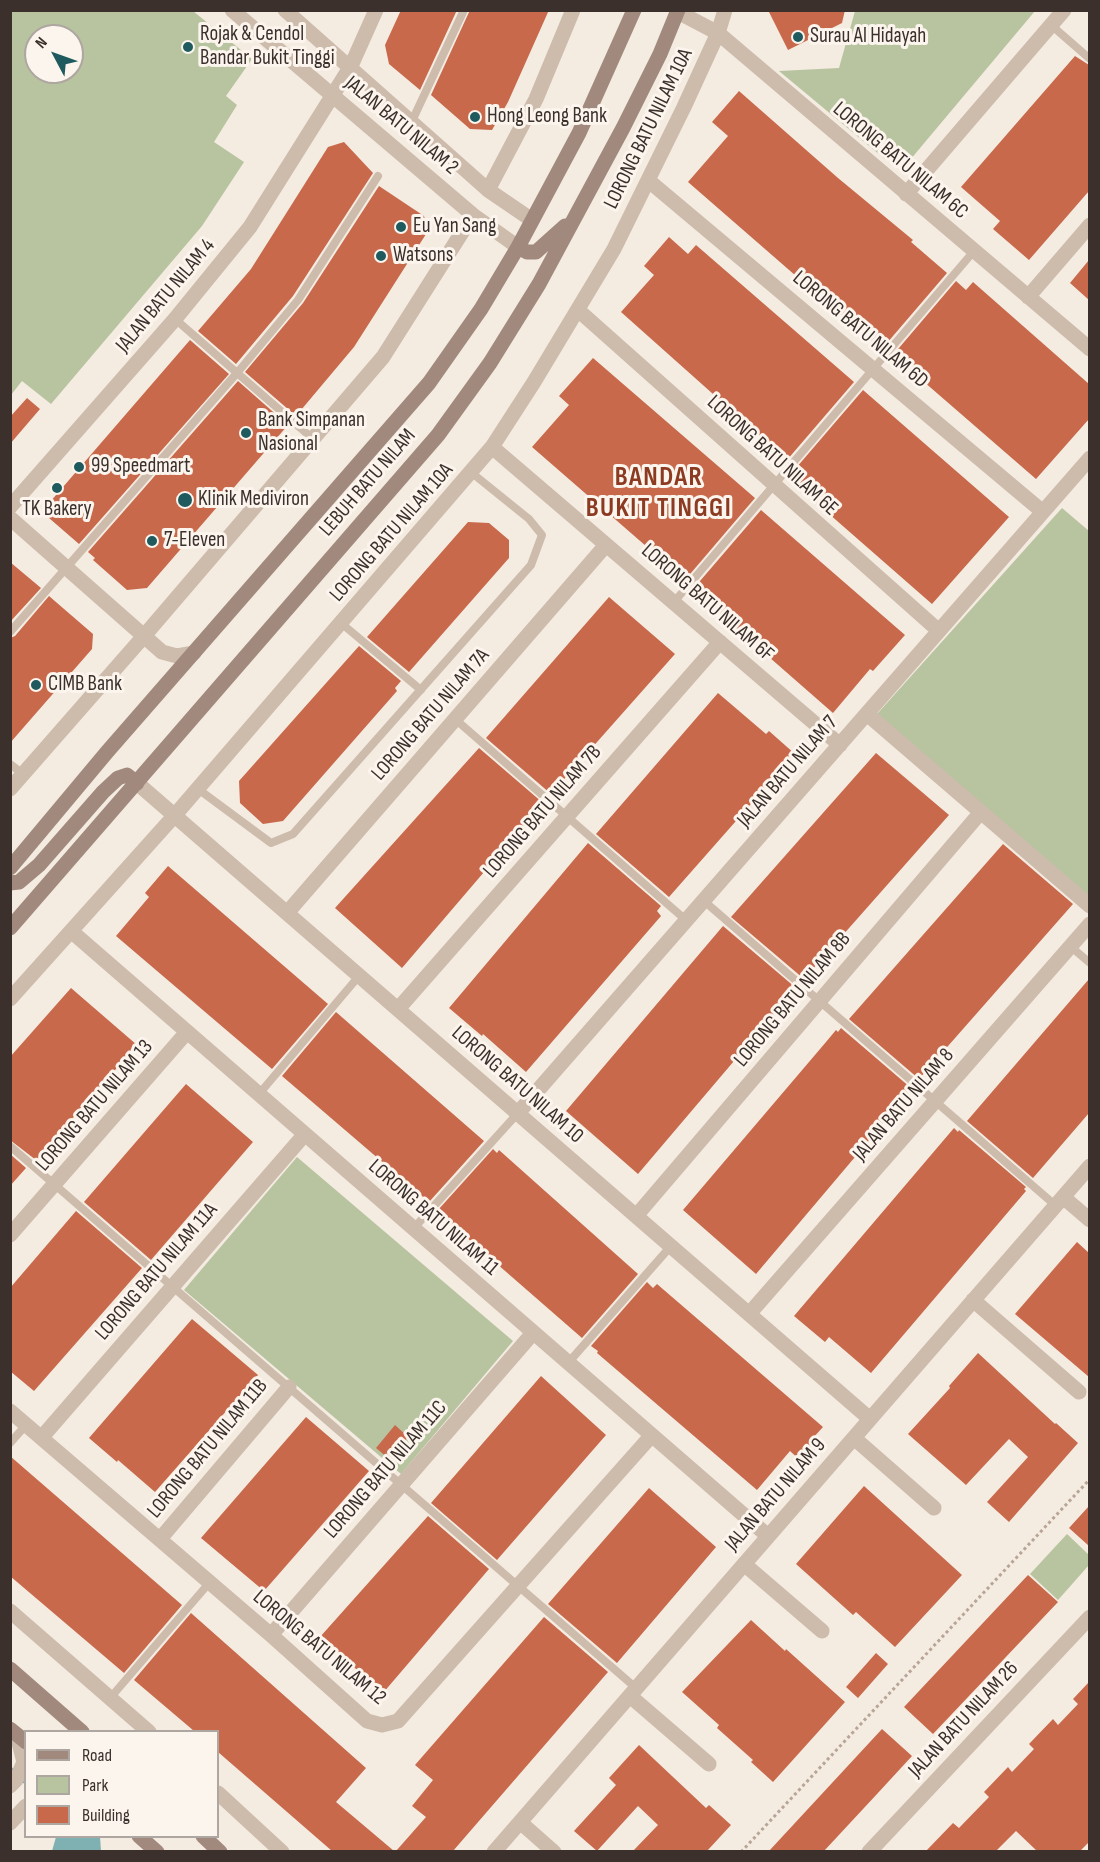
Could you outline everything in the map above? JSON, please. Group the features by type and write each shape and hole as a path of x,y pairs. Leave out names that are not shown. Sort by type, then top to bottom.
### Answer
{"main road":[{"name":"LEBUH BATU NILAM","path":"10,868 107,752 429,383 481,309 518,247 579,133 634,10"},
{"name":"LEBUH BATU NILAM","path":"10,928 438,435 490,363 538,285 628,118 678,11"},
{"path":"518,247 527,252 536,252 573,218"},
{"path":"10,883 19,882 39,865 118,778 127,775 137,783"},
{"path":"10,1669 81,1730"},
{"path":"141,1838 157,1851"},
{"path":"205,1838 220,1851"}],"street":[{"name":"JALAN BATU NILAM 2","path":"232,10 473,215 518,247"},
{"name":"JALAN BATU NILAM 2","path":"285,10 351,66 488,190 532,220"},
{"name":"JALAN BATU NILAM 4","path":"10,507 175,319 250,227 351,66 376,10"},
{"path":"488,190 536,99 573,10"},
{"name":"LORONG BATU NILAM 10A","path":"10,999 198,789 492,447 614,249 649,181 718,33 725,10"},
{"path":"906,194 1064,10"},
{"name":"LORONG BATU NILAM 6C","path":"678,11 718,33 1089,349"},
{"name":"LORONG BATU NILAM 6D","path":"649,181 1043,512"},
{"path":"10,789 383,357 473,215"},
{"path":"1028,297 1089,225"},
{"name":"LORONG BATU NILAM 6E","path":"578,310 773,486 939,631"},
{"name":"LORONG BATU NILAM 6F","path":"492,447 840,745"},
{"name":"JALAN BATU NILAM 7","path":"518,1113 1089,458"},
{"path":"10,518 162,652 177,656 194,653"},
{"name":"LORONG BATU NILAM 7A","path":"287,913 606,545"},
{"name":"LORONG BATU NILAM 7B","path":"398,1010 720,642"},
{"path":"867,714 1089,906"},
{"name":"LORONG BATU NILAM 10","path":"137,783 870,1419"},
{"name":"LORONG BATU NILAM 8B","path":"636,1216 981,812"},
{"name":"JALAN BATU NILAM 8","path":"749,1314 1089,924"},
{"name":"LORONG BATU NILAM 11","path":"71,931 768,1536"},
{"name":"LORONG BATU NILAM 13","path":"10,1235 187,1032"},
{"name":"LORONG BATU NILAM 11A","path":"42,1437 305,1134"},
{"name":"JALAN BATU NILAM 9","path":"494,1851 1089,1166"},
{"path":"1059,1201 1089,1220"},
{"path":"973,1300 1079,1392"},
{"name":"LORONG BATU NILAM 11C","path":"271,1635 533,1332"},
{"name":"LORONG BATU NILAM 11B","path":"160,1539 288,1387"},
{"name":"LORONG BATU NILAM 12","path":"10,1411 210,1582 367,1721 382,1725 398,1721 652,1435"},
{"path":"854,1438 934,1508"},
{"path":"744,1564 822,1631"},
{"path":"10,1611 147,1730"},
{"name":"JALAN BATU NILAM 26","path":"869,1851 1089,1617"},
{"path":"633,1692 709,1764"},
{"path":"13,1783 24,1762 18,1735"},
{"path":"219,1794 282,1851"},
{"path":"10,1823 24,1808"},
{"path":"520,1822 554,1851"}],"lane":[{"path":"412,121 464,10"},
{"path":"1051,25 1089,58"},
{"path":"10,632 298,300 378,176"},
{"path":"674,602 974,251"},
{"path":"175,319 312,438"},
{"path":"198,789 271,843 293,834 531,565 542,535 529,519 472,473"},
{"path":"341,623 421,690"},
{"path":"455,719 687,921"},
{"path":"10,764 23,774"},
{"path":"704,901 935,1101 1059,1201"},
{"path":"1070,946 1089,963"},
{"path":"259,1094 359,976"},
{"path":"414,1228 518,1113"},
{"path":"10,1146 519,1587 633,1692"},
{"path":"568,1363 671,1246"},
{"path":"10,1443 26,1425"},
{"path":"111,1697 210,1582"}],"path":[{"path":"741,1851 1089,1479"}],"green space":[{"path":"11,10 193,11 252,59 226,96 237,105 214,142 244,162 202,226 51,404 22,381 11,395"},
{"path":"855,10 1035,11 910,160 886,160 779,71 839,68"},
{"path":"1062,508 1089,531 1089,898 877,714"},
{"path":"297,1157 513,1341 401,1474 184,1290"},
{"path":"1067,1534 1089,1555 1089,1565 1058,1600 1030,1574"}],"water":[{"path":"56,1838 100,1838 101,1851 52,1851"}],"building":[{"path":"401,10 457,10 420,90 389,64 385,45"},
{"path":"470,10 549,10 508,102 492,130 470,129 431,95"},
{"name":"Surau Al Hidayah","path":"768,10 845,10 842,23 788,50"},
{"path":"1075,56 1089,65 1089,191 1029,260 993,229 1000,221 961,187"},
{"path":"739,91 913,240 911,242 947,273 881,350 688,182 728,136 712,122"},
{"path":"344,142 373,173 293,296 236,364 198,331 251,269 328,147"},
{"path":"379,186 424,216 428,231 354,347 296,416 245,372 303,303"},
{"path":"669,237 688,254 696,245 854,382 787,460 621,312 654,275 644,266"},
{"path":"1089,260 1089,300 1070,283"},
{"path":"956,281 966,290 973,282 1089,384 1089,419 1036,479 893,355"},
{"path":"190,340 229,374 79,544 49,518 50,502"},
{"path":"593,358 755,498 685,580 532,447 569,405 559,396"},
{"path":"238,381 288,425 147,588 127,590 93,560 95,558 88,552"},
{"path":"863,390 1009,517 932,604 796,485 805,476 796,468"},
{"path":"27,398 40,409 10,444 10,417"},
{"path":"761,510 905,635 873,671 870,669 833,713 697,594 699,592 694,588"},
{"path":"468,522 489,523 509,540 509,558 409,672 367,637"},
{"path":"10,562 41,588 10,622"},
{"path":"49,596 93,634 92,649 10,743 10,638 15,636"},
{"path":"609,597 675,654 551,794 486,738"},
{"path":"359,646 401,681 395,688 397,691 283,821 263,824 240,803 239,781"},
{"path":"718,693 766,734 769,731 795,754 669,897 596,834"},
{"path":"479,748 543,803 402,968 335,908"},
{"path":"876,753 949,815 804,979 731,917"},
{"path":"588,843 661,906 657,911 661,916 526,1072 449,1008"},
{"path":"1003,844 1073,904 919,1079 849,1019"},
{"path":"168,866 328,1004 272,1069 116,936 149,897 145,893"},
{"path":"723,926 796,988 638,1174 566,1111"},
{"path":"1089,979 1089,1113 1033,1178 967,1121"},
{"path":"71,988 137,1045 36,1160 10,1140 10,1057"},
{"path":"336,1012 484,1141 429,1202 282,1076"},
{"path":"841,1028 911,1088 908,1091 910,1092 756,1274 683,1210 836,1030 838,1032"},
{"path":"186,1084 253,1142 151,1260 84,1202"},
{"path":"954,1128 1026,1187 1024,1189 1026,1191 871,1373 829,1337 825,1342 794,1316"},
{"path":"493,1149 497,1153 499,1150 638,1274 582,1338 442,1216 444,1214 438,1210"},
{"path":"10,1154 26,1168 10,1186"},
{"path":"76,1211 142,1268 34,1391 10,1371 10,1288"},
{"path":"1077,1242 1089,1253 1089,1377 1015,1314"},
{"path":"647,1282 653,1288 657,1284 823,1427 812,1439 819,1445 803,1463 790,1451 757,1490 597,1353 598,1351 591,1346"},
{"path":"192,1319 258,1375 155,1492 89,1438"},
{"path":"978,1353 1078,1443 1009,1522 987,1502 1028,1457 1009,1439 966,1485 908,1434"},
{"path":"541,1376 606,1435 497,1560 431,1503"},
{"path":"306,1417 369,1471 264,1591 201,1538"},
{"path":"395,1425 408,1437 389,1459 376,1448"},
{"path":"10,1456 182,1605 124,1673 10,1576"},
{"path":"864,1486 962,1575 895,1647 856,1612 853,1615 796,1564"},
{"path":"649,1488 716,1547 617,1663 548,1604"},
{"path":"1089,1506 1089,1546 1069,1528"},
{"path":"428,1516 489,1569 383,1693 320,1637"},
{"path":"1028,1575 1058,1602 933,1734 904,1707"},
{"path":"191,1613 366,1768 336,1802 394,1851 332,1851 219,1753 219,1730 193,1730 134,1680"},
{"path":"544,1617 608,1672 453,1851 396,1851 426,1817 412,1806 433,1780 415,1765"},
{"path":"751,1620 845,1702 773,1782 751,1762 753,1760 717,1728 719,1725 682,1692"},
{"path":"876,1653 888,1664 858,1698 846,1687"},
{"path":"1089,1682 1089,1842 1080,1851 1037,1851 1016,1831 996,1851 926,1851 953,1823 959,1828 989,1797 984,1792 1008,1767 1012,1772 1034,1749 1029,1744 1053,1719 1058,1725 1078,1704 1073,1699"},
{"path":"882,1729 912,1756 877,1794 824,1851 769,1851"},
{"path":"639,1745 706,1808 709,1805 731,1825 707,1851 633,1851 658,1825 638,1806 597,1851 574,1831 616,1785 609,1778"}],"waterway":[{"path":"10,1769 24,1780"}],"place":[{"name":"Surau Al Hidayah","path":"798,37"},
{"name":"Rojak & Cendol Bandar Bukit Tinggi","path":"188,47"},
{"name":"Hong Leong Bank","path":"475,117"},
{"name":"Eu Yan Sang","path":"401,227"},
{"name":"Watsons","path":"381,256"},
{"name":"Bank Simpanan Nasional","path":"246,433"},
{"name":"99 Speedmart","path":"79,467"},
{"name":"TK Bakery","path":"57,488"},
{"name":"Klinik Mediviron","path":"185,500"},
{"name":"7-Eleven","path":"152,541"},
{"name":"CIMB Bank","path":"36,685"}],"district":[{"name":"BANDAR BUKIT TINGGI","path":"659,494"}]}
